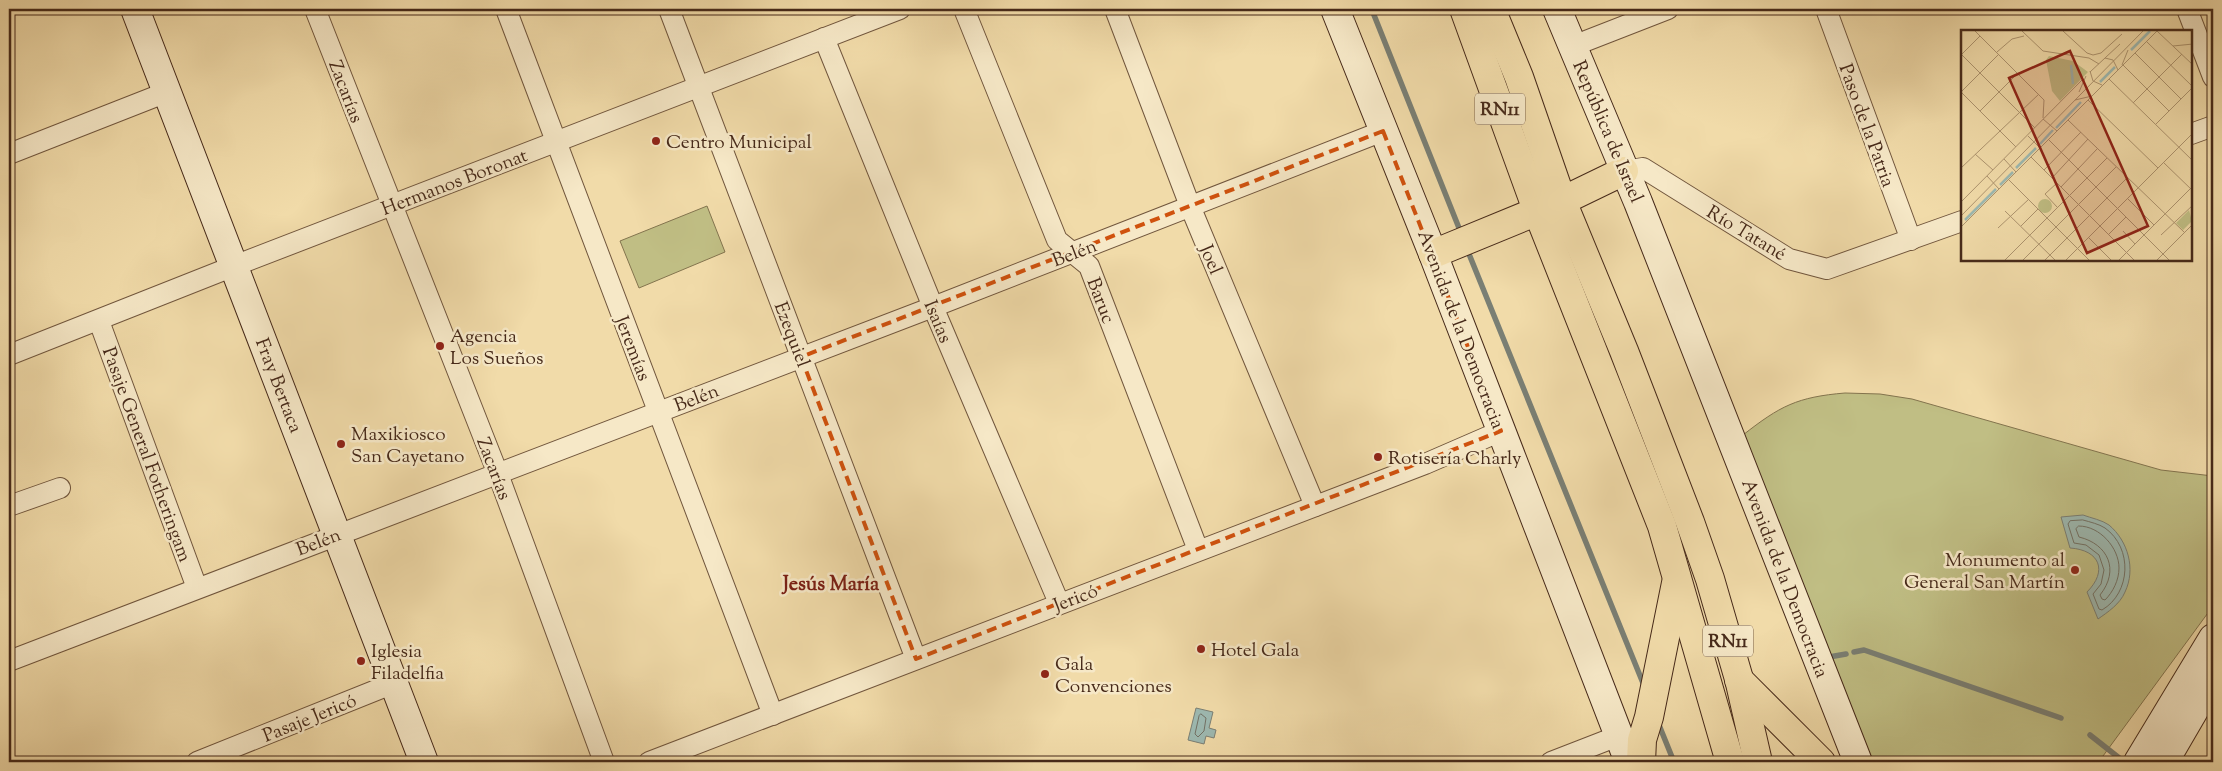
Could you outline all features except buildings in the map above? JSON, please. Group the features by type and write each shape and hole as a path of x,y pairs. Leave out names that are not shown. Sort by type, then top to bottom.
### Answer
{"highway":[{"name":"RN11","path":"1464,9 1537,210 1662,526 1730,762"},
{"name":"RN11","path":"1492,9 1519,77 1562,201 1624,351 1690,522 1710,579 1739,679 1758,762"},
{"path":"1433,254 1562,201 1624,171"},
{"path":"1641,762 1642,740 1649,717 1677,576"},
{"path":"1739,679 1821,762"}],"street":[{"name":"Fray Bertaca","path":"134,9 424,762"},
{"name":"Zacarías","path":"315,9 498,474 604,762"},
{"name":"Jeremías","path":"506,9 773,714"},
{"name":"Ezequiel","path":"669,9 916,659"},
{"name":"Baruc","path":"964,9 1057,240 1089,266 1198,550"},
{"name":"Joel","path":"1115,9 1190,206 1314,506"},
{"name":"Avenida de la Democracia","path":"1335,9 1433,254 1629,762"},
{"name":"República de Israel","path":"1557,9 1659,254"},
{"path":"1574,46 1668,9"},
{"name":"Paso de la Patria","path":"1826,9 1911,240"},
{"path":"2187,9 2213,77"},
{"name":"Hermanos Boronat","path":"9,355 892,10"},
{"name":"Isaías","path":"824,38 933,307 1059,603"},
{"path":"9,154 167,92"},
{"path":"2192,134 2213,126"},
{"name":"Belén","path":"9,661 933,307 1383,132"},
{"name":"Río Tatané","path":"1624,171 1643,168 1789,259 1827,269 1961,221"},
{"name":"Avenida de la Democracia","path":"1659,254 1858,762"},
{"name":"Pasaje General Fotheringam","path":"99,321 197,588"},
{"name":"Jericó","path":"649,762 1425,464 1501,431"},
{"path":"9,506 60,488"},
{"path":"2138,762 2213,638"},
{"path":"2164,762 2213,678"},
{"name":"Pasaje Jericó","path":"197,762 394,683"},
{"path":"1551,762 1618,736"}],"highlighted area":[{"path":"1383,131 1501,431 916,659 801,357"}],"shaded area":[{"path":"707,206 725,252 639,288 620,241"},
{"path":"1845,393 1880,394 1912,399 2161,470 2213,476 2213,606 2103,756 2096,762 1870,762 1743,435 1779,410 1801,400"}],"water":[{"path":"2083,515 2106,523 2116,532 2125,547 2130,565 2128,583 2123,596 2098,619 2087,592 2097,577 2098,563 2088,553 2070,548 2061,517"},
{"path":"1196,708 1213,712 1209,728 1216,730 1214,738 1206,736 1204,744 1188,740"}],"waterway":[{"path":"1372,10 1461,233"},
{"path":"1469,254 1645,688"},
{"path":"1854,652 1864,650 2061,718"},
{"path":"1829,657 1846,654"},
{"path":"1657,720 1674,762"},
{"path":"2090,735 2123,761"}],"place":[{"name":"Centro Municipal","path":"656,141"},
{"name":"Agencia Los Sueños","path":"440,346"},
{"name":"Maxikiosco San Cayetano","path":"341,444"},
{"name":"Rotisería Charly","path":"1378,457"},
{"name":"Monumento al General San Martín","path":"2075,570"},
{"name":"Hotel Gala","path":"1201,649"},
{"name":"Iglesia Filadelfia","path":"361,661"},
{"name":"Gala Convenciones","path":"1045,674"}],"district":[{"name":"Jesús María","path":"831,583"}]}
